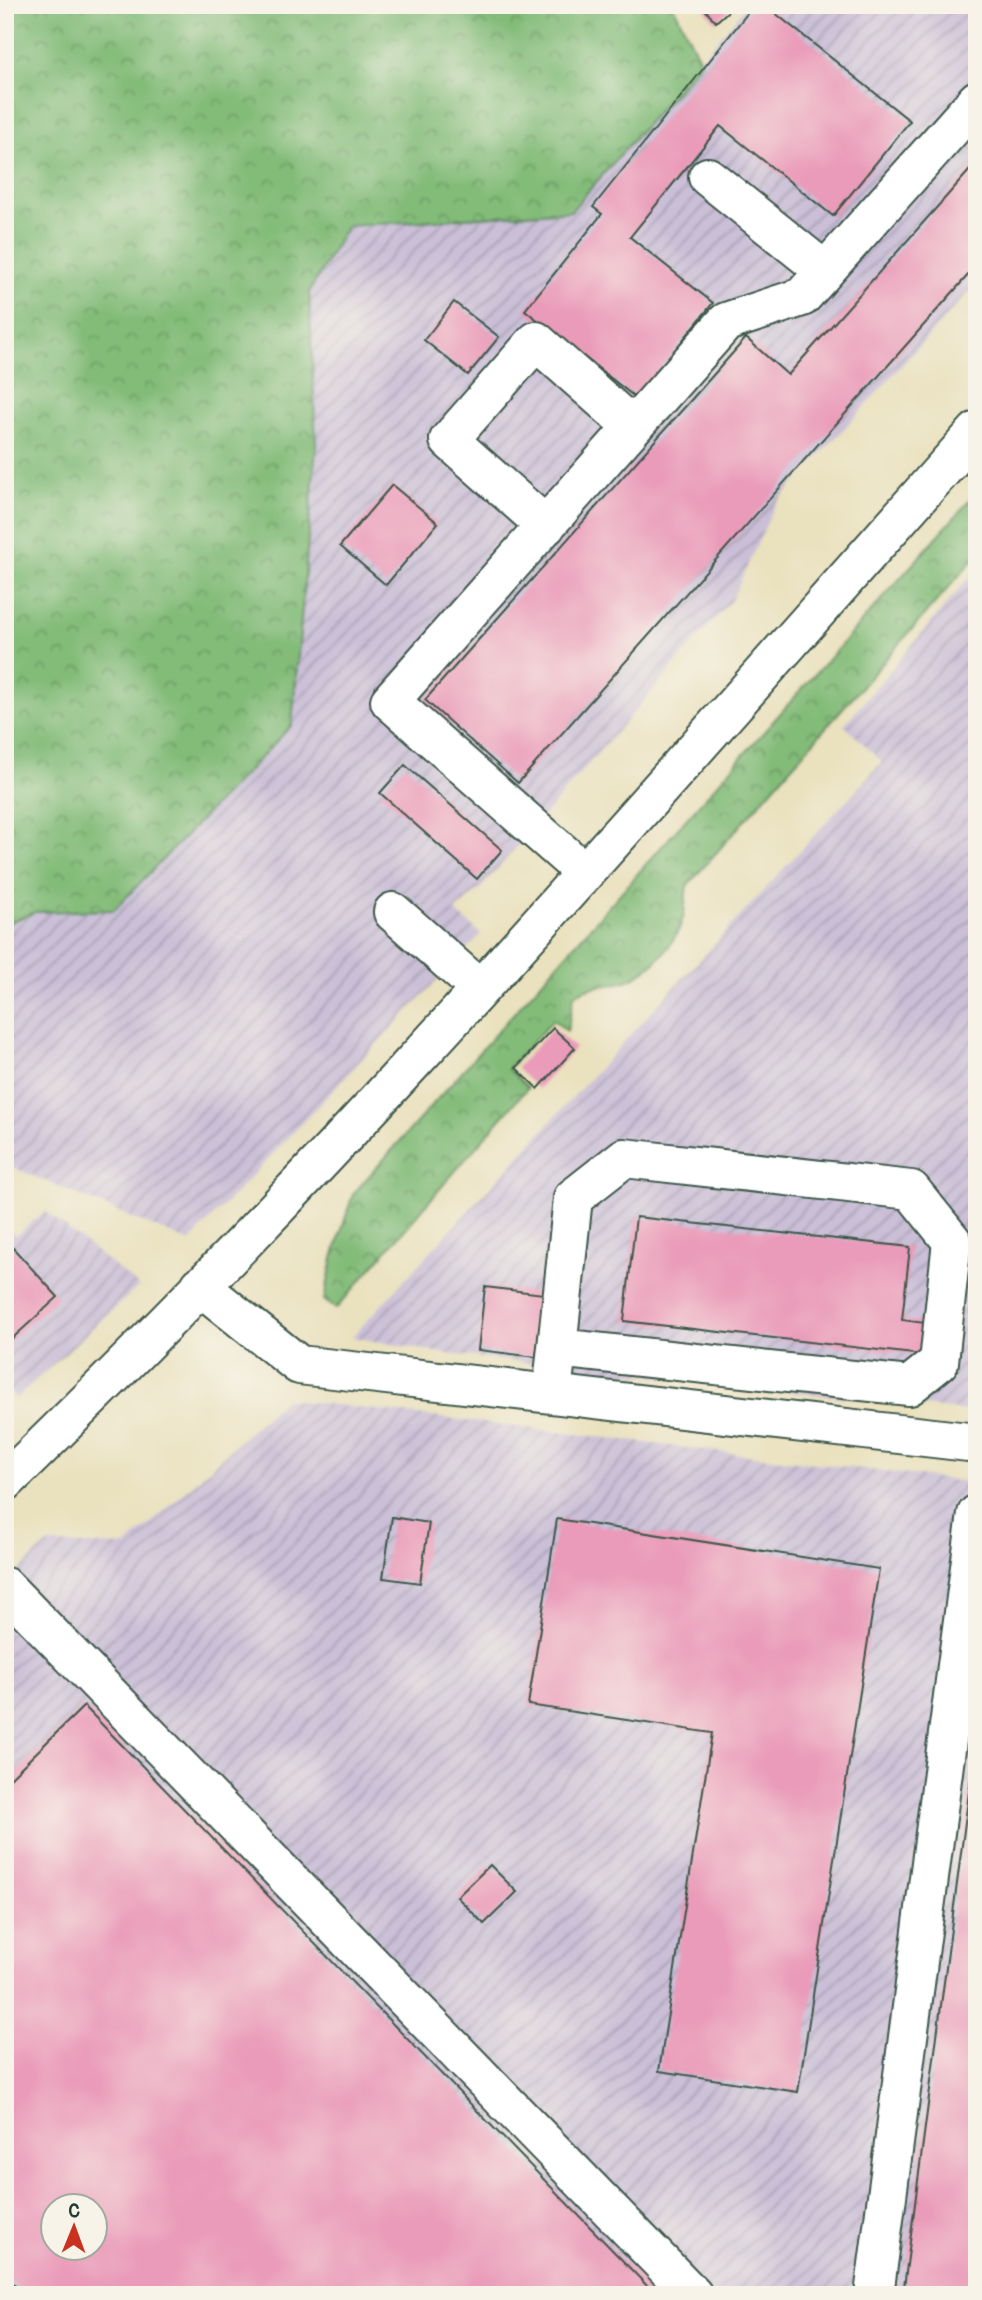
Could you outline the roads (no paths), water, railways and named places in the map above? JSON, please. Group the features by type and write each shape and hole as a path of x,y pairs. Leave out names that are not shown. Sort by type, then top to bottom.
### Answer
{"street":[{"path":"584,872 390,701 726,322 802,297 977,100"},
{"path":"708,177 825,271"},
{"path":"546,526 449,440 536,341 633,427"},
{"path":"5,1482 90,1401 397,1081 977,431"},
{"path":"393,912 480,989"},
{"path":"552,1394 573,1198 624,1158 911,1190 952,1241 939,1362 909,1386 557,1348"},
{"path":"200,1286 299,1365 977,1443"},
{"path":"874,2295 975,1535"},
{"path":"5,1587 693,2295"}]}
